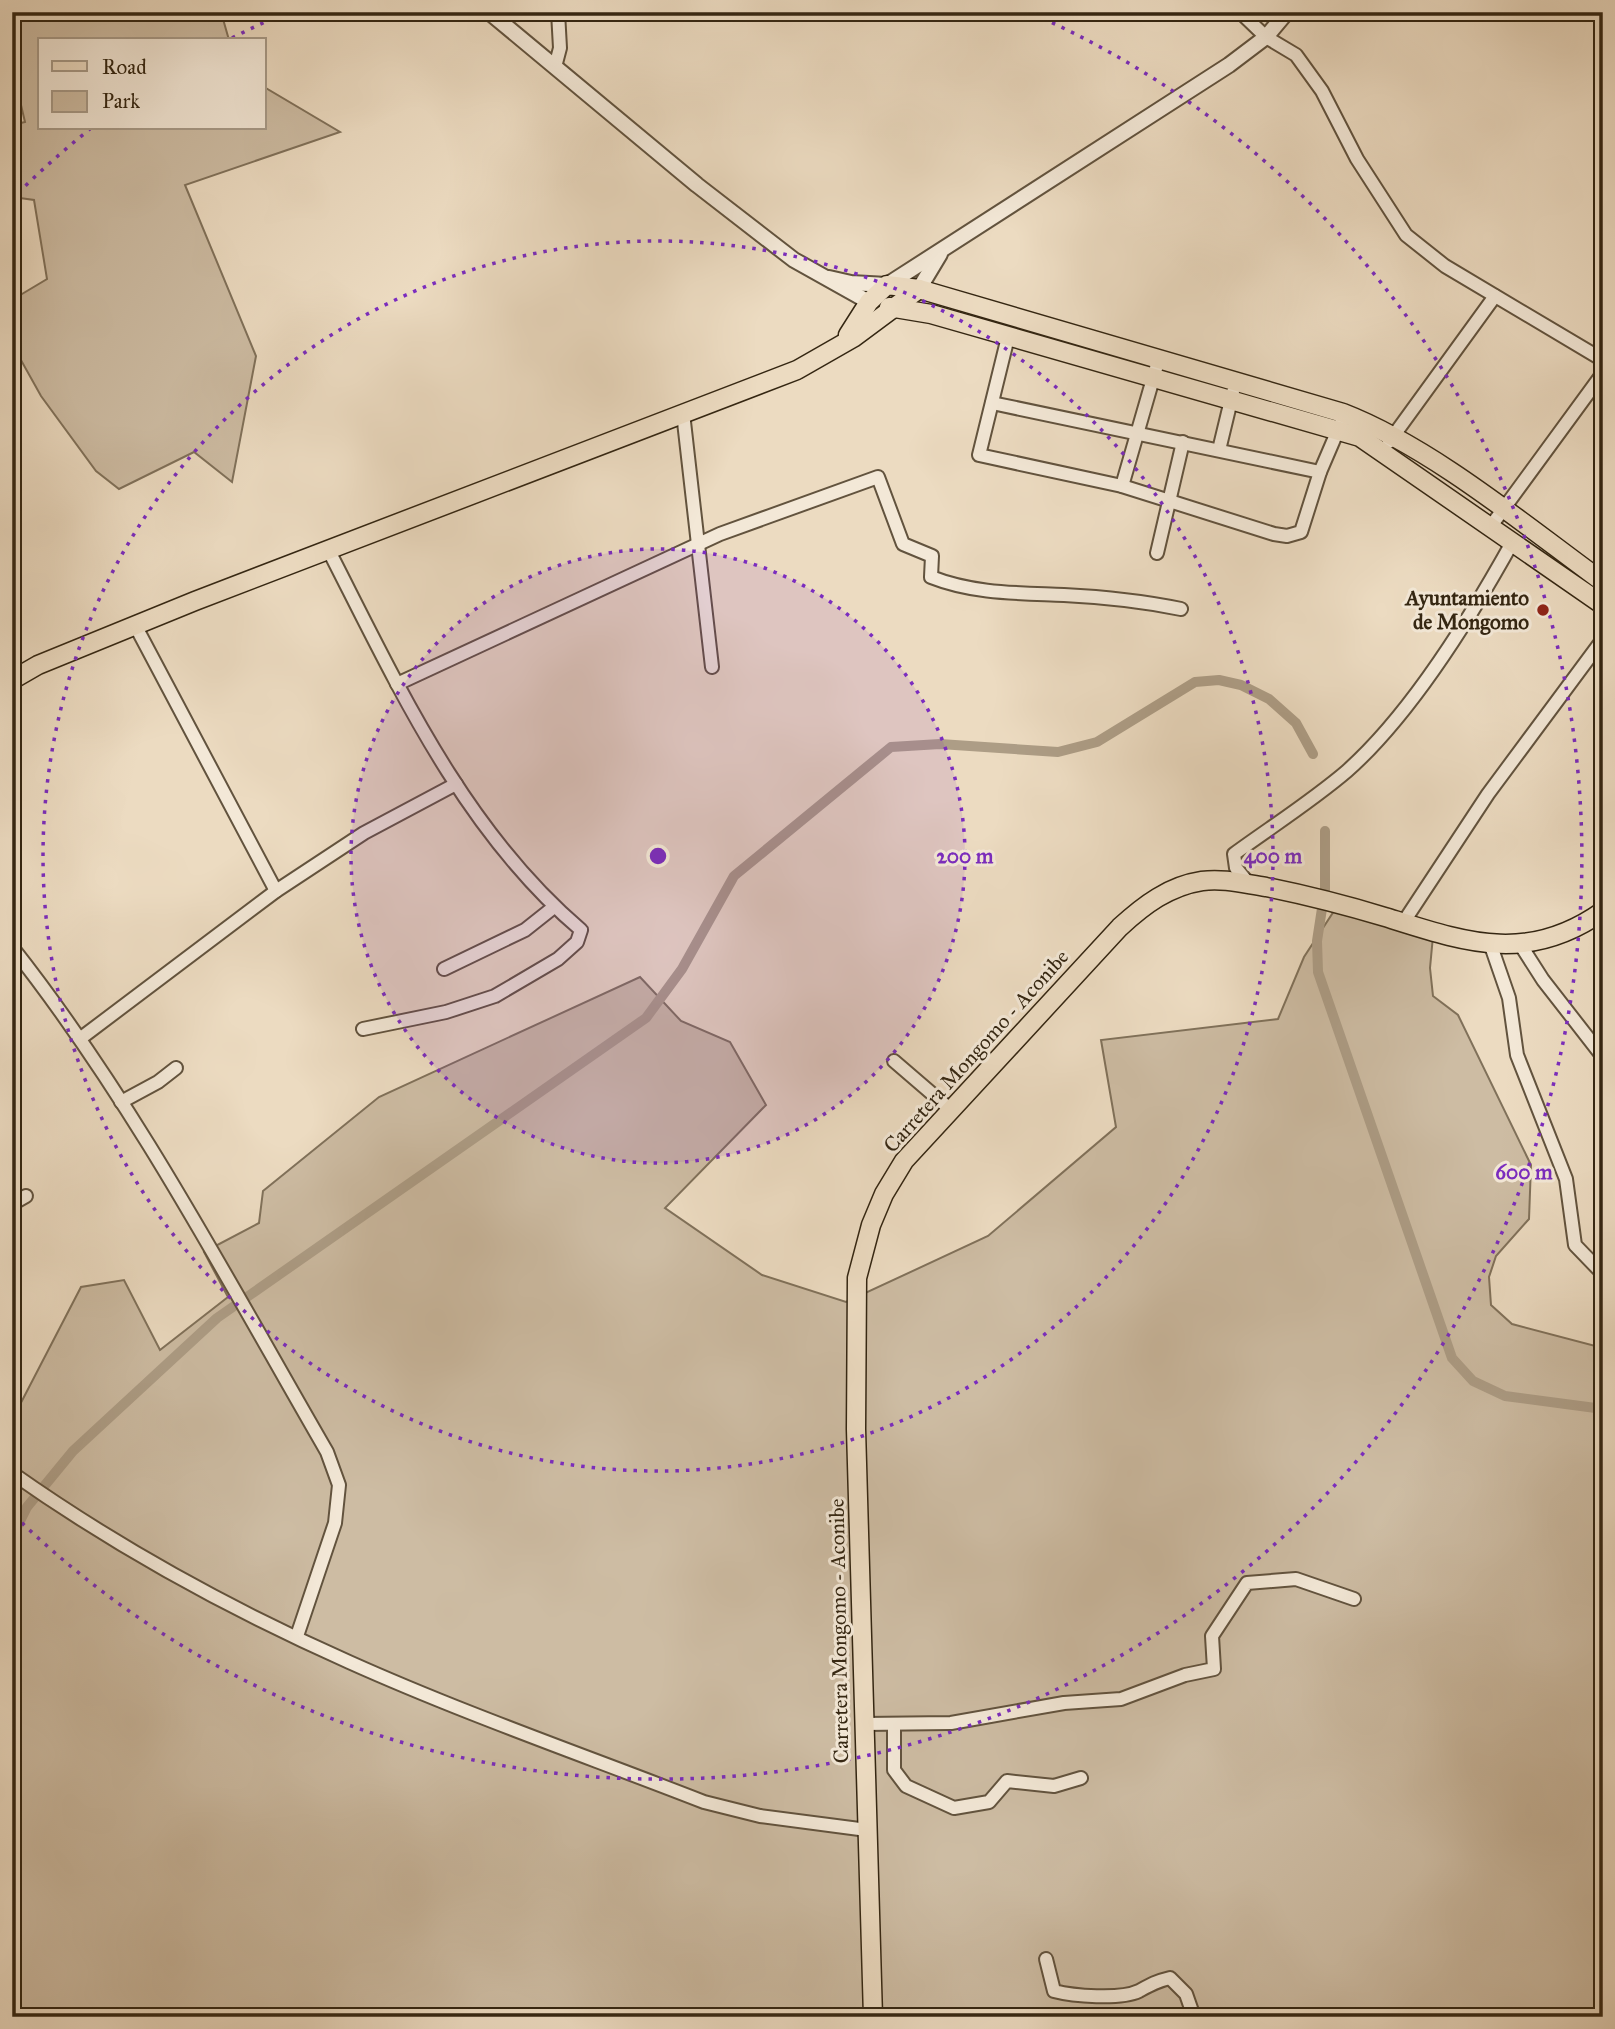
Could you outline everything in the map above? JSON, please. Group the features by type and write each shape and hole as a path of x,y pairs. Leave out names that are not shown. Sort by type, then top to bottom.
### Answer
{"main road":[{"path":"834,350 853,329 869,302 887,285 919,289 1159,358 1233,390"},
{"path":"12,680 38,665 135,625 328,549 508,484 797,370 834,350 919,289"},
{"path":"869,302 931,314 1152,377 1233,390 1341,421 1388,444 1502,509 1603,582"},
{"path":"1388,444 1491,526 1603,605"},
{"name":"Carretera Mongomo - Aconibe","path":"873,2017 856,1429 857,1278 870,1225 884,1194 904,1161 1120,927 1141,908 1175,888 1202,881 1249,884 1342,904 1433,935 1490,943 1520,944 1555,937 1584,925 1603,911"}],"street":[{"path":"489,12 783,251 869,302"},
{"path":"555,67 560,48 558,12"},
{"path":"1240,12 1266,37 1296,55 1316,82 1357,159 1406,235 1445,266 1603,360"},
{"path":"829,278 851,283 887,285 1229,65 1266,37 1287,12"},
{"path":"919,289 945,247"},
{"path":"1388,444 1495,296"},
{"path":"1008,337 979,455 1122,486 1287,536 1301,532 1320,472 1341,421"},
{"path":"1122,486 1159,358"},
{"path":"1491,526 1603,373"},
{"path":"1219,450 1233,390"},
{"path":"992,402 1320,472"},
{"path":"683,413 712,667"},
{"path":"1157,553 1184,442"},
{"path":"397,684 699,544 878,477 903,544 932,556 931,577 950,585 1009,595 1136,600 1181,609"},
{"path":"1249,884 1236,868 1234,853 1347,771 1391,724 1483,596 1513,541"},
{"path":"328,549 397,684 456,784 516,863 554,907 582,930 577,942 558,959 495,996 446,1012 363,1029"},
{"path":"135,625 276,891"},
{"path":"1404,923 1488,794 1603,639"},
{"path":"80,1038 276,891 364,833 456,784"},
{"path":"444,969 525,930 554,907"},
{"path":"1490,943 1509,998 1517,1055 1566,1179 1575,1245 1603,1274"},
{"path":"1520,944 1543,980 1603,1057"},
{"path":"12,947 80,1038 121,1102 327,1452 340,1485 335,1523 297,1636"},
{"path":"894,1061 951,1110"},
{"path":"121,1102 158,1083 176,1068"},
{"path":"12,1204 26,1196"},
{"path":"12,1474 60,1507 180,1578 349,1662 704,1802 760,1816 867,1830"},
{"path":"864,1724 951,1723 1064,1703 1121,1699 1185,1675 1214,1669 1212,1636 1247,1583 1296,1579 1354,1599"},
{"path":"894,1724 894,1770 899,1779 954,1808 989,1802 1007,1781 1054,1786 1080,1778"},
{"path":"1046,1959 1054,1991 1073,1996 1138,1992 1148,1984 1170,1978 1186,1994 1194,2017"}],"green space":[{"path":"33,12 221,12 228,38 38,38 38,130 266,130 266,88 340,132 185,185 256,356 232,482 194,452 119,489 96,471 41,396 17,353 17,297 47,279 34,200 12,197 12,125 25,122 12,67 12,27"},
{"path":"1336,908 1433,936 1430,968 1433,996 1458,1015 1531,1165 1529,1219 1496,1256 1489,1277 1491,1305 1512,1324 1603,1348 1603,2017 12,2017 12,1420 81,1287 124,1280 160,1350 228,1297 204,1252 259,1223 263,1191 379,1097 640,977 681,1021 730,1042 766,1105 665,1208 762,1275 846,1302 988,1236 1116,1127 1101,1040 1278,1019 1304,957"}],"waterway":[{"path":"12,1537 27,1507 73,1451 217,1318 646,1018 682,969 734,876 891,747 940,744 1058,752 1097,742 1195,682 1219,680 1241,685 1269,699 1296,723 1313,754"},
{"path":"1325,831 1325,889 1317,941 1318,972 1452,1358 1473,1381 1505,1396 1603,1409"}],"place":[{"name":"Ayuntamiento de Mongomo","path":"1543,610"}]}
